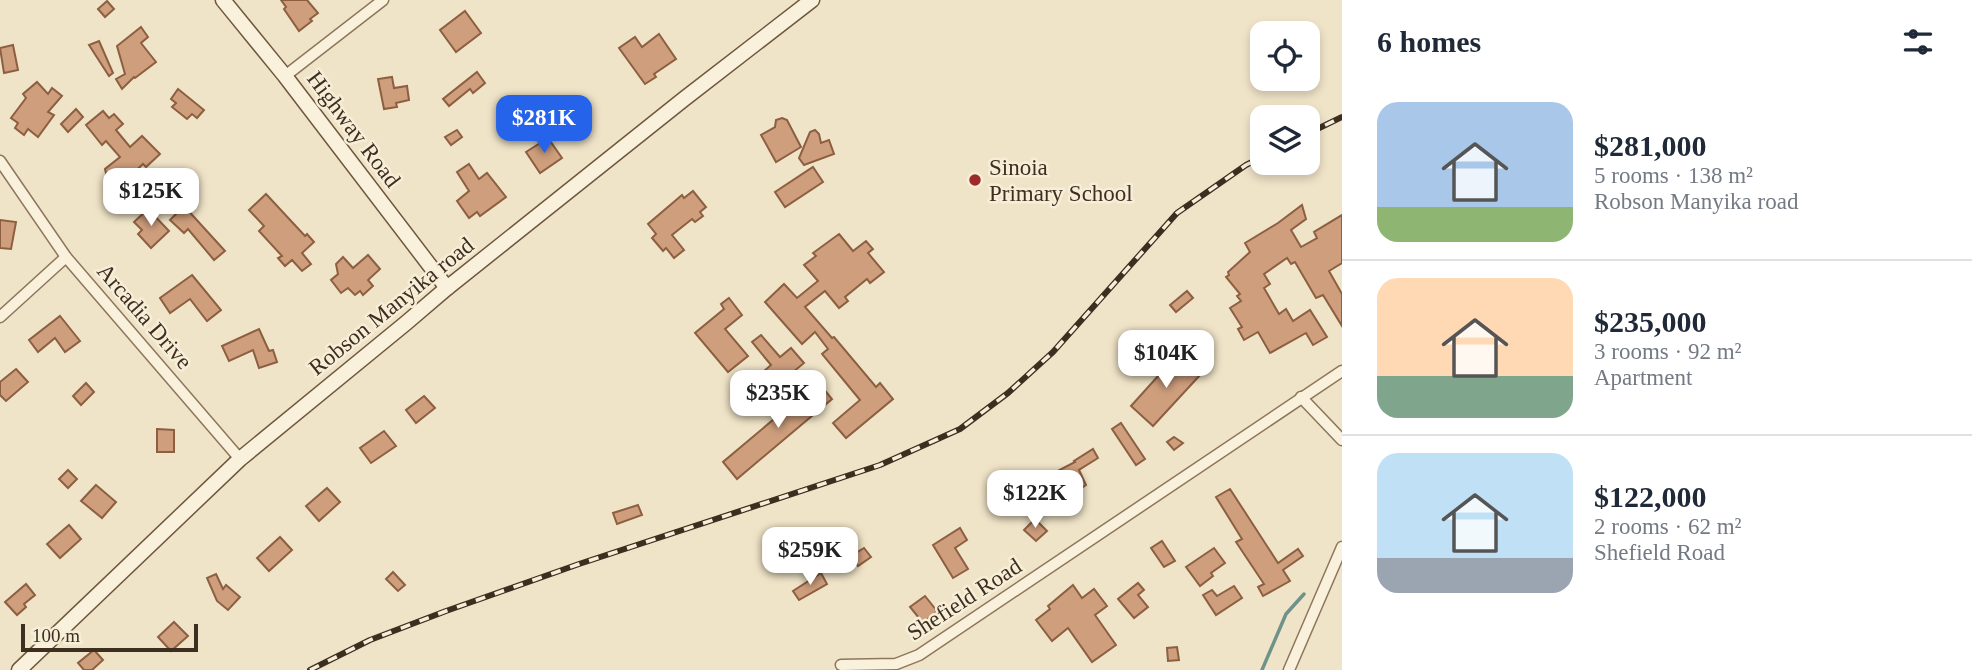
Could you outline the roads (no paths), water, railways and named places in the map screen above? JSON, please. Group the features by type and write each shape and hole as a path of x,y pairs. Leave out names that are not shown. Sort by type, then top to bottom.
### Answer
{"street":[{"name":"Highway Road","path":"223,0 285,76 447,288"},
{"path":"285,76 383,0"},
{"name":"Robson Manyika road","path":"19,670 240,459 447,288 812,0"},
{"name":"Arcadia Drive","path":"0,161 66,257 240,459"},
{"path":"0,317 66,257"},
{"name":"Shefield Road","path":"841,665 896,664 919,655 1342,370"},
{"path":"1301,397 1342,440"},
{"path":"1289,670 1342,547"}],"waterway":[{"path":"1262,670 1286,614 1304,594"}],"railway":[{"path":"1320,128 1342,117"},
{"path":"310,670 370,640 446,611 579,564 880,465 960,429 1008,393 1053,352 1177,213 1250,163"}],"place":[{"name":"Sinoia Primary School","path":"975,180"}]}
